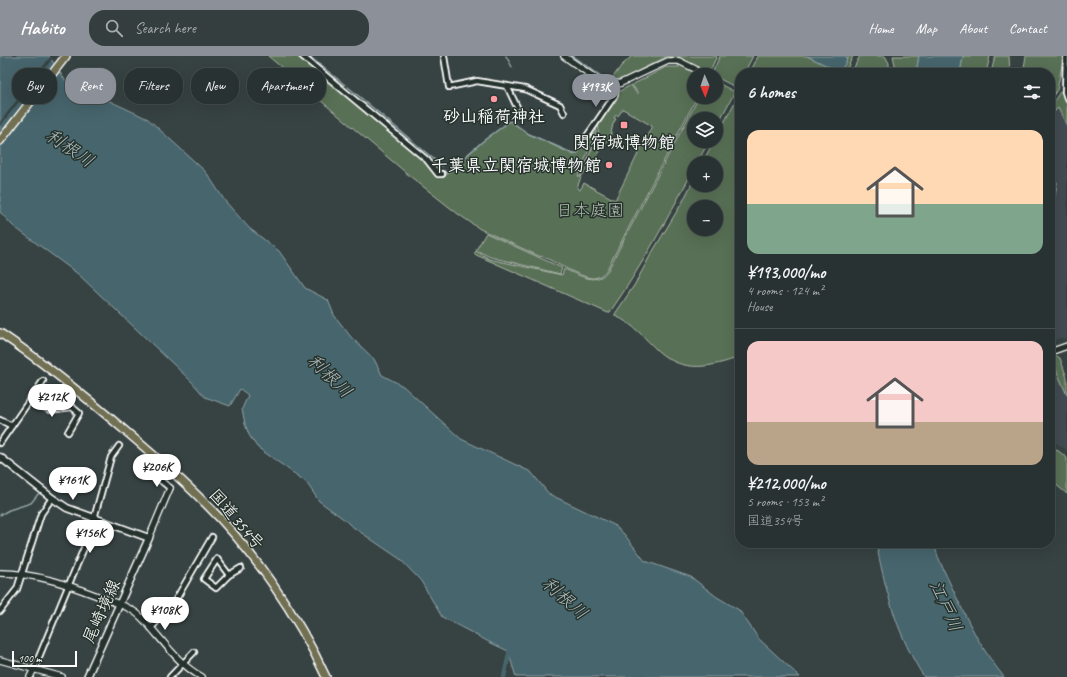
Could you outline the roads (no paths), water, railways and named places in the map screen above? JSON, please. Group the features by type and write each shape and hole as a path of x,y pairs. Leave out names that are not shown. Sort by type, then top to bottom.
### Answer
{"main road":[{"path":"0,141 66,56"},
{"name":"国道354号","path":"0,332 91,401 163,463 206,504 235,537 275,588 304,634 326,677"},
{"path":"0,458 52,498 72,511 149,538"},
{"name":"尾崎境線","path":"86,677 149,538"}],"street":[{"path":"302,56 427,160 438,174 442,174"},
{"path":"444,56 449,86 477,81 525,88 560,105 564,113"},
{"path":"564,56 598,80 605,83 616,84 668,61 679,61 693,68"},
{"path":"1066,56 1065,92 1067,98"},
{"path":"587,136 614,96 616,92 616,84"},
{"path":"507,86 518,107"},
{"path":"1055,350 1067,346"},
{"path":"0,443 43,381"},
{"path":"29,400 50,410 72,407 79,413 68,432"},
{"path":"0,420 12,426"},
{"path":"30,677 69,585 94,519 111,457 119,446"},
{"path":"149,538 170,488 154,475"},
{"path":"0,610 17,589 41,514 52,498"},
{"path":"151,628 175,601 212,537"},
{"path":"230,575 217,559 204,579 216,588 230,575 241,568"},
{"path":"0,573 40,577 69,585 119,604 136,613 183,663 202,677"},
{"path":"170,677 194,652"},
{"path":"0,660 62,677"}],"water":[{"name":"利根川","path":"0,56 49,56 57,68 65,80 65,104 116,104 148,119 206,172 225,201 249,228 279,251 305,288 328,300 334,315 351,337 374,359 382,375 403,386 461,439 531,472 549,494 614,525 624,534 645,561 691,577 717,597 739,610 759,639 800,677 516,677 508,651 442,617 421,581 400,559 350,525 319,501 306,482 257,447 249,435 242,409 248,395 240,389 230,406 205,397 191,381 78,274 13,226 0,212"},
{"path":"807,56 847,56 846,62 842,68 832,68"},
{"path":"919,56 963,56 961,68 917,68"},
{"name":"江戸川","path":"877,548 936,548 943,569 971,627 989,657 1004,677 924,677 900,629 888,596"}],"waterway":[{"path":"309,56 345,85"},
{"path":"506,56 512,67"},
{"path":"572,56 604,78"},
{"path":"348,87 442,166"},
{"path":"444,175 483,141 510,121 529,134 574,154 577,153 593,132"},
{"path":"0,515 9,510 31,503 39,493"},
{"path":"504,677 510,649"}],"place":[{"name":"砂山稲荷神社","path":"494,99"},
{"name":"関宿城博物館","path":"624,125"},
{"name":"千葉県立関宿城博物館","path":"609,165"}],"park label":[{"name":"日本庭園","path":"590,210"}]}
